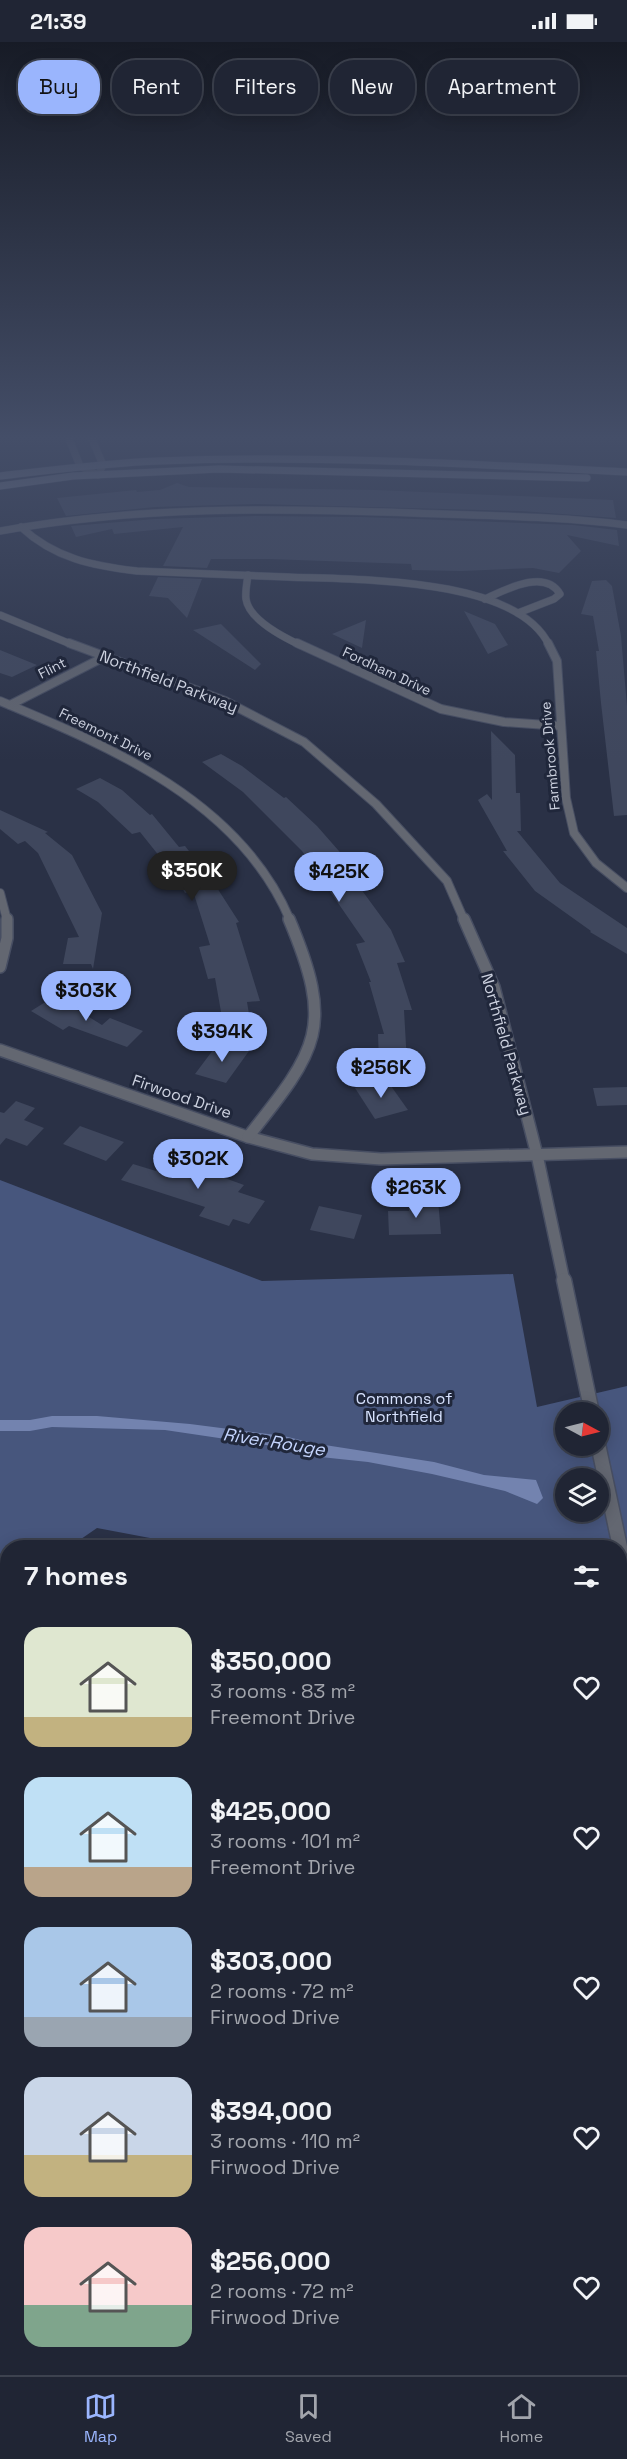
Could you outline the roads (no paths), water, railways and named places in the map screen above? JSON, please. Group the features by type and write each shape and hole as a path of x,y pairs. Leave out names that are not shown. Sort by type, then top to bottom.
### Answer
{"street":[{"name":"Farmbrook Drive","path":"38,543 63,557 94,565 137,570 417,584 461,591 518,613 545,636 557,661 566,798 574,833 596,863 627,888"},
{"name":"Fordham Drive","path":"248,575 246,599 250,609 267,627 294,642 441,709 504,722 561,726"},
{"path":"485,599 525,583 547,584 559,591 560,594 554,599 518,613"},
{"name":"Northfield Parkway","path":"0,615 225,701 303,742 376,804 447,881 494,987 537,1155 590,1402"},
{"name":"Flint","path":"5,703 106,656"},
{"name":"Freemont Drive","path":"5,703 114,750 171,784 200,806 236,839 254,860 280,899 296,933 309,970 314,993 314,1034 301,1067 248,1137"},
{"path":"0,893 8,920 9,937 0,967"},
{"name":"Firwood Drive","path":"0,1050 248,1137 312,1154 357,1159 627,1152"},
{"path":"601,1456 618,1540"}],"water":[{"name":"River Rouge","path":"52,1416 97,1416 190,1424 284,1436 312,1443 434,1462 484,1475 536,1480 543,1498 537,1504 505,1491 432,1474 368,1462 311,1456 273,1446 165,1430 52,1427 30,1431 0,1431 0,1420 30,1420"}],"park label":[{"name":"Commons of Northfield","path":"404,1407"}]}
